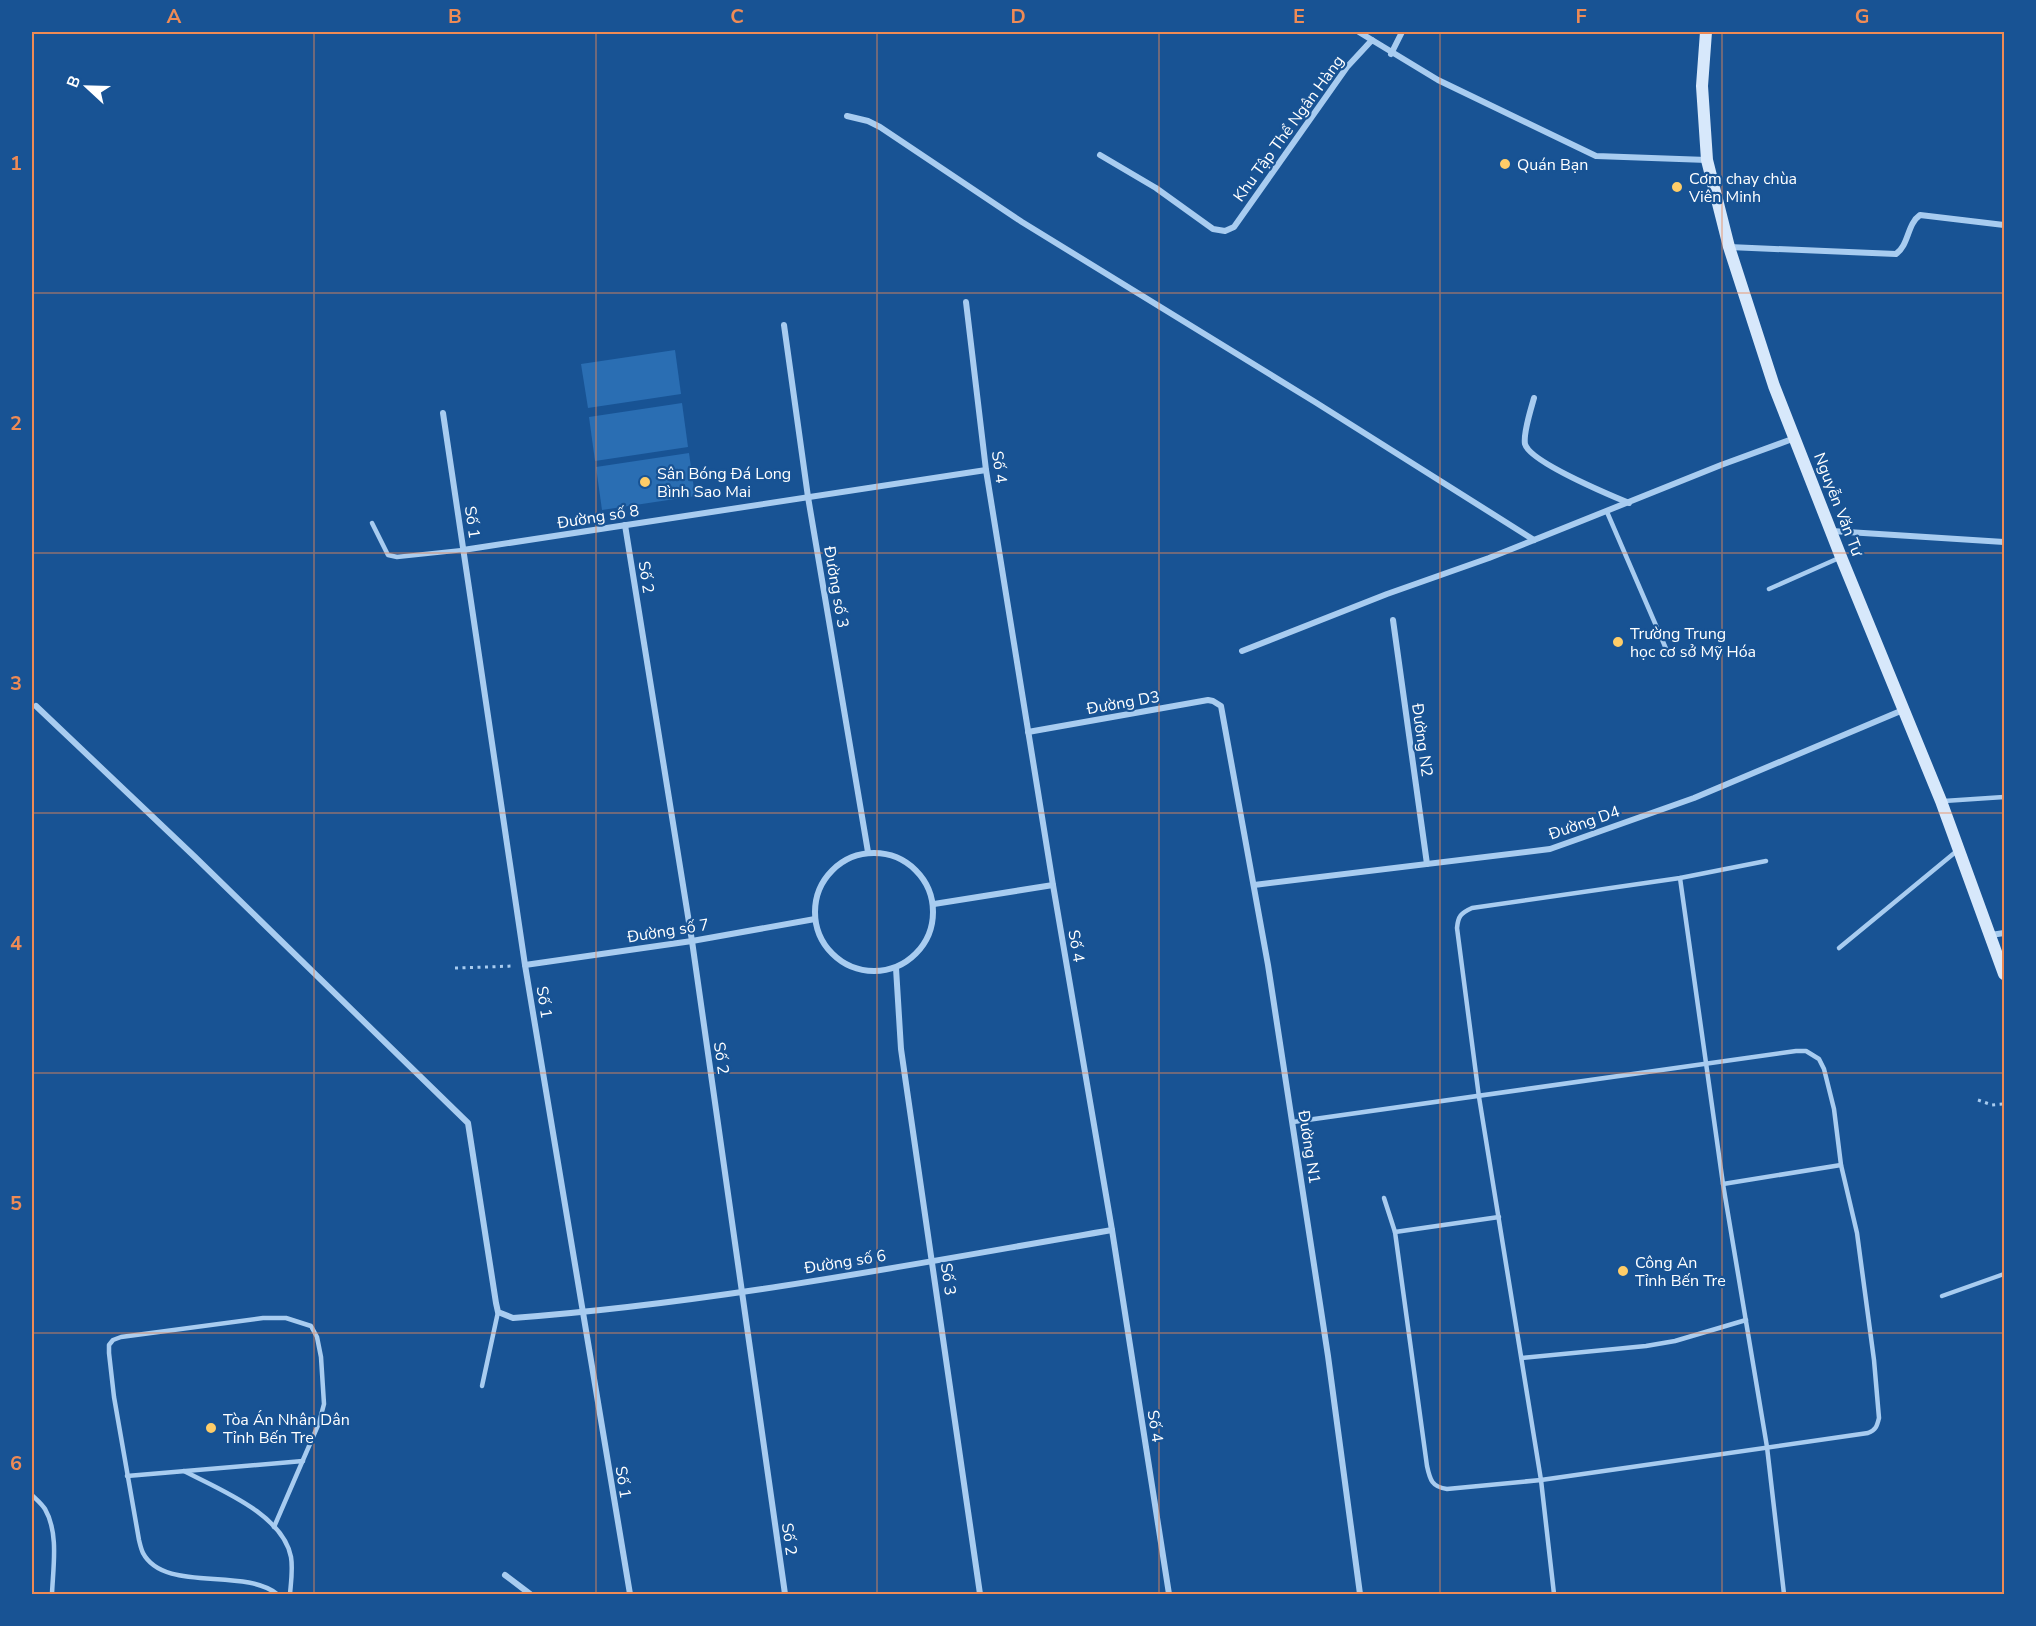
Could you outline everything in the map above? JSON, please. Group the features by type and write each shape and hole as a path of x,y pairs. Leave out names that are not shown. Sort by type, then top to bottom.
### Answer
{"main road":[{"name":"Nguyễn Văn Tư","path":"1706,32 1702,86 1707,160 1729,247 1774,386 1941,801 2004,974"}],"street":[{"path":"1359,32 1391,54 1438,80 1596,156 1707,160"},
{"path":"1391,54 1402,32"},
{"name":"Khu Tập Thể Ngân Hàng","path":"1100,155 1156,189 1213,229 1225,231 1234,227 1341,75 1372,40"},
{"path":"847,116 868,121 880,127 1022,222 1534,540"},
{"path":"1729,247 1896,254 1904,245 1914,220 1920,215 2004,225"},
{"name":"Số 4","path":"966,302 986,470 1112,1230 1169,1594"},
{"name":"Đường số 3","path":"784,326 808,497 868,852"},
{"path":"1534,398 1526,434 1525,443 1528,449 1563,472 1629,503"},
{"name":"Số 1","path":"443,413 525,965 630,1594"},
{"path":"1242,651 1387,594 1489,558 1721,465 1795,438"},
{"name":"Đường số 8","path":"463,550 986,470"},
{"name":"Số 2","path":"625,525 692,940 785,1594"},
{"path":"1831,531 2004,542"},
{"name":"Đường N2","path":"1393,620 1427,864"},
{"name":"Đường D3","path":"1028,732 1208,700 1221,706"},
{"path":"36,706 468,1123 498,1312"},
{"name":"Đường N1","path":"1221,706 1254,885 1293,1122 1360,1594"},
{"name":"Đường D4","path":"1254,885 1550,849 1694,798 1904,710"},
{"path":"868,852 891,855 912,865 930,890 934,904 931,931 918,954 896,968 874,972 853,968 835,957 822,940 815,919 816,900 822,883 828,875 850,857 868,852"},
{"path":"934,904 1053,885"},
{"name":"Đường số 7","path":"525,965 815,919"},
{"path":"1990,935 2004,933"},
{"name":"Số 3","path":"896,968 901,1049 980,1594"},
{"name":"Đường số 6","path":"498,1312 513,1318 583,1313 741,1292 1112,1230"},
{"path":"505,1575 530,1594"}],"lane":[{"path":"1607,512 1667,651"},
{"path":"372,523 388,555 397,557 463,550"},
{"path":"1769,589 1841,557"},
{"path":"1941,801 2004,797"},
{"path":"1839,948 1959,849"},
{"path":"1554,1594 1541,1480 1479,1097 1457,928 1458,918 1461,913 1472,908 1680,878 1766,861"},
{"path":"1680,878 1723,1184 1767,1447 1784,1594"},
{"path":"1293,1122 1796,1052 1814,1055 1824,1069 1834,1109 1841,1165 1857,1233 1874,1360 1879,1418 1877,1427 1868,1433 1541,1480 1447,1489 1433,1484 1427,1466 1395,1232 1384,1198"},
{"path":"1723,1184 1841,1165"},
{"path":"1395,1232 1500,1217"},
{"path":"1942,1296 2004,1274"},
{"path":"482,1386 498,1312"},
{"path":"274,1527 319,1422 324,1404 321,1357 317,1337 311,1326 286,1318 263,1318 121,1337 113,1340 109,1345 112,1386 143,1554 153,1564 167,1572 209,1580 237,1580 257,1585 277,1594"},
{"path":"1522,1358 1646,1346 1675,1341 1746,1320"},
{"path":"127,1476 303,1461"},
{"path":"184,1471 258,1511 274,1527 286,1542 291,1556 290,1594"},
{"path":"32,1495 45,1508 49,1521 53,1542 52,1594"}],"path":[{"path":"455,968 525,965"},
{"path":"1978,1100 1992,1106 2004,1104"}],"shaded area":[{"path":"675,350 681,394 588,408 581,364"},
{"path":"682,403 688,447 595,461 589,417"},
{"name":"Sân Bóng Đá Long Bình Sao Mai","path":"689,453 695,496 602,510 596,467"}],"place":[{"name":"Quán Bạn","path":"1505,164"},
{"name":"Cơm chay chùa Viên Minh","path":"1677,187"},
{"name":"Sân Bóng Đá Long Bình Sao Mai","path":"645,482"},
{"name":"Trường Trung học cơ sở Mỹ Hóa","path":"1618,642"},
{"name":"Công An Tỉnh Bến Tre","path":"1623,1271"},
{"name":"Tòa Án Nhân Dân Tỉnh Bến Tre","path":"211,1428"}]}
